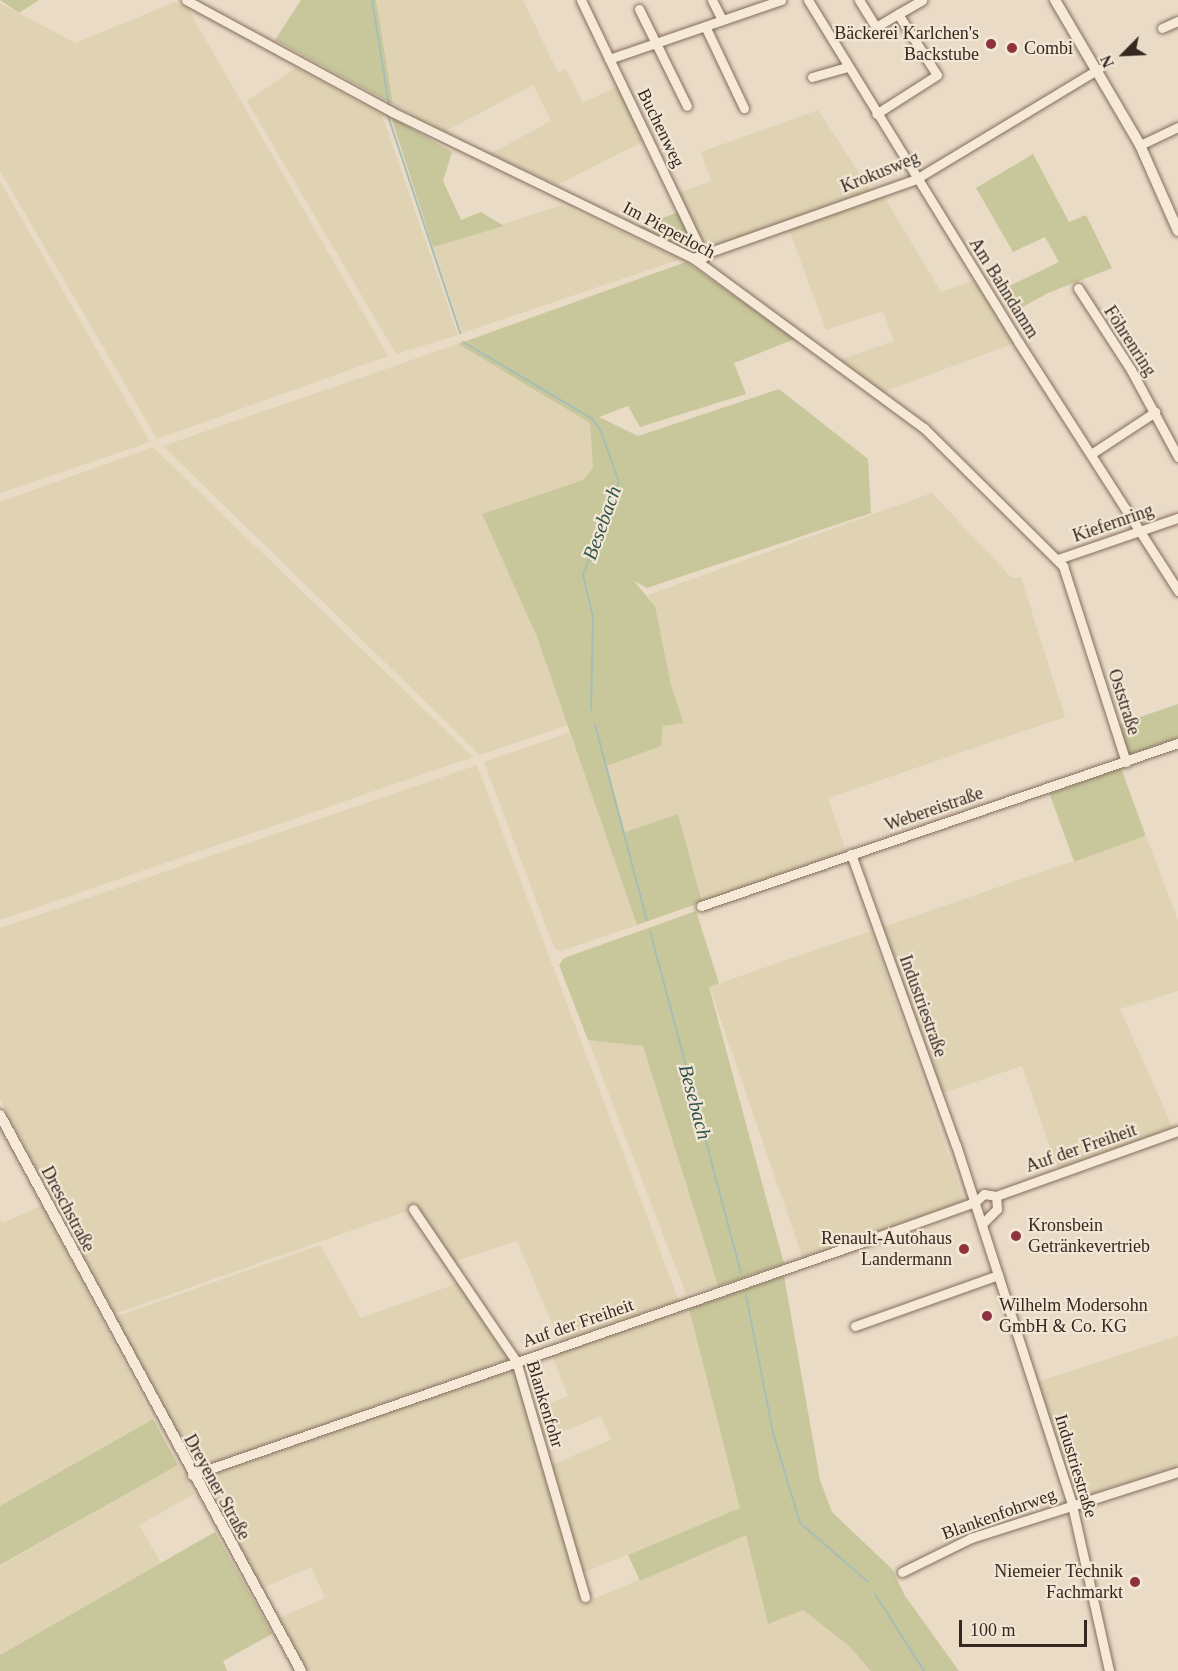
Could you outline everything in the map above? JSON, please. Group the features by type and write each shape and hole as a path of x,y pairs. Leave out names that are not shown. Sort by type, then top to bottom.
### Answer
{"street":[{"name":"Im Pieperloch","path":"186,0 392,112 693,258 711,270 924,428 1058,559 1090,652"},
{"name":"Buchenweg","path":"581,0 711,270"},
{"path":"711,0 722,20"},
{"path":"609,58 781,0"},
{"name":"Am Bahndamm","path":"808,0 916,179 1178,591"},
{"path":"859,0 876,27 922,0"},
{"path":"1055,0 1098,69 1140,145 1178,231"},
{"path":"639,9 687,106"},
{"path":"876,114 937,75 898,15"},
{"path":"1162,28 1178,21"},
{"path":"705,26 744,108"},
{"path":"812,77 848,67"},
{"name":"Krokusweg","path":"693,258 916,179 1098,69"},
{"path":"1140,145 1178,127"},
{"name":"Föhrenring","path":"1078,288 1155,412 1178,457"},
{"path":"1091,454 1155,412"},
{"name":"Kiefernring","path":"1058,559 1178,518"},
{"name":"Oststraße","path":"1090,652 1126,762"},
{"name":"Webereistraße","path":"700,906 1178,743"},
{"name":"Industriestraße","path":"851,855 975,1202 1072,1505 1109,1671"},
{"name":"Dreschstraße","path":"0,1115 106,1317"},
{"name":"Auf der Freiheit","path":"996,1196 1178,1131"},
{"path":"975,1202 984,1194 996,1196 996,1209 982,1224"},
{"name":"Auf der Freiheit","path":"192,1475 975,1202"},
{"name":"Blankenfohr","path":"413,1209 516,1361 585,1597"},
{"path":"855,1326 998,1275"},
{"name":"Dreyener Straße","path":"106,1317 301,1671"},
{"name":"Blankenfohrweg","path":"902,1572 971,1538 1178,1472"}],"shaded area":[{"path":"376,0 523,0 558,73 566,69 583,103 618,86 644,141 557,185 490,154 551,121 533,85 444,132 393,104"},
{"path":"175,2 188,9 388,356 157,439 0,171 0,3 75,43"},
{"path":"296,68 382,115 458,335 396,354 247,101"},
{"path":"818,110 871,191 710,249 702,247 677,193 711,181 701,152"},
{"path":"0,181 150,442 0,493"},
{"path":"882,193 941,292 974,280 1015,343 883,392 839,360 894,341 883,311 826,330 788,227"},
{"path":"561,205 681,259 462,333 433,247"},
{"path":"458,344 590,423 593,468 583,480 482,514 537,637 568,725 480,755 163,446"},
{"path":"153,447 473,757 0,920 0,502"},
{"path":"932,493 1012,578 1021,577 1065,717 828,798 846,851 702,902 678,814 625,832 607,766 660,746 663,726 684,722 671,685 655,606 648,595"},
{"path":"570,732 637,925 561,951 554,948 484,762"},
{"path":"477,765 679,1301 560,1342 517,1241 453,1262 416,1208 114,1314 0,1099 0,928"},
{"path":"1146,836 1178,920 1178,991 1120,1009 1173,1128 1058,1170 1022,1066 940,1094 883,927"},
{"path":"871,931 964,1202 803,1258 709,987"},
{"path":"588,1040 643,1045 718,1286 686,1294"},
{"path":"42,1205 153,1419 0,1506 0,1219 3,1223"},
{"path":"320,1245 361,1318 458,1283 509,1359 196,1469 115,1317"},
{"path":"689,1309 741,1508 581,1574 548,1466 611,1440 601,1416 541,1440 533,1410 568,1396 552,1355"},
{"path":"1178,1336 1178,1466 1079,1498 1074,1496 1037,1382"},
{"path":"514,1368 582,1604 746,1534 768,1623 803,1610 849,1646 871,1671 306,1671 277,1619 325,1598 311,1567 261,1589 200,1479"},
{"path":"178,1465 194,1494 139,1525 161,1563 0,1655 0,1566"}],"green space":[{"path":"0,0 39,0 19,13"},
{"path":"301,0 376,0 393,104 275,40"},
{"path":"391,117 452,152 443,181 461,220 481,212 504,226 433,247"},
{"path":"1033,154 1069,222 1086,215 1112,268 1048,293 1012,313 999,291 1059,262 1045,237 1013,252 976,188"},
{"path":"678,212 696,249 693,253 638,228"},
{"path":"686,262 795,339 734,363 746,394 640,427 628,406 599,417 638,436 779,389 868,459 871,513 647,588 634,581 655,606 671,685 684,723 663,726 661,746 607,766 625,832 678,814 702,902 637,925 537,637 482,514 583,480 593,468 590,423 458,344"},
{"path":"1178,704 1178,738 1128,755 1117,725"},
{"path":"1121,768 1146,836 1074,862 1050,794"},
{"path":"696,911 719,983 709,987 784,1264 718,1286 643,1046 588,1040 559,965 564,958"},
{"path":"784,1276 820,1480 832,1512 892,1569 905,1596 959,1671 871,1671 849,1646 803,1610 768,1624 746,1535 640,1581 628,1555 740,1508 689,1309"},
{"path":"153,1419 178,1465 0,1565 0,1506"},
{"path":"215,1532 272,1634 223,1661 227,1671 0,1671 0,1655"}],"waterway":[{"name":"Besebach","path":"372,0 389,105"},
{"name":"Besebach","path":"388,116 460,333"},
{"name":"Besebach","path":"463,342 591,418 600,429 619,482 583,575 593,617 591,710"},
{"name":"Besebach","path":"595,725 647,920"},
{"name":"Besebach","path":"650,931 741,1273"},
{"name":"Besebach","path":"746,1295 773,1433 800,1523 867,1581"},
{"name":"Besebach","path":"875,1594 924,1671"}],"place":[{"name":"Bäckerei Karlchen's Backstube","path":"991,44"},
{"name":"Combi","path":"1012,48"},
{"name":"Kronsbein Getränkevertrieb","path":"1016,1236"},
{"name":"Renault-Autohaus Landermann","path":"964,1249"},
{"name":"Wilhelm Modersohn GmbH & Co. KG","path":"987,1316"},
{"name":"Niemeier Technik Fachmarkt","path":"1135,1582"}]}
